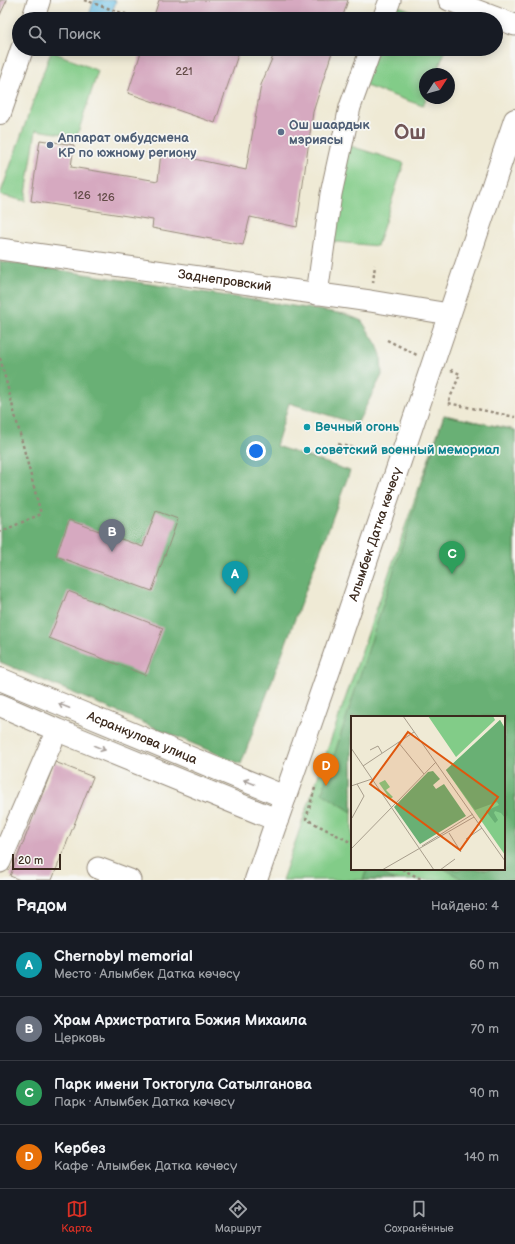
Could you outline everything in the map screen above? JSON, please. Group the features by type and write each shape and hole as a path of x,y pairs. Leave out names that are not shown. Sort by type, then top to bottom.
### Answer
{"main road":[{"path":"35,12 39,0"},
{"path":"0,113 20,56"},
{"name":"Алымбек Датка көчөсү","path":"256,880 515,120"},
{"name":"Асранкулова улица","path":"0,680 285,797"},
{"name":"Асранкулова улица","path":"0,705 57,730 277,820"}],"street":[{"path":"386,12 390,0"},
{"path":"449,0 481,12"},
{"path":"503,20 515,25"},
{"path":"316,294 332,194 350,107 368,56"},
{"name":"Заднепровский","path":"0,249 449,314"},
{"path":"0,862 57,730"},
{"path":"98,868 130,880"}],"path":[{"path":"84,0 119,12"},
{"path":"0,358 41,514 0,532"},
{"path":"448,403 515,417"},
{"path":"338,444 363,450"},
{"path":"316,788 306,819 351,842"},
{"path":"404,870 423,880"}],"green space":[{"path":"390,3 415,12 387,12"},
{"path":"49,56 63,56 98,71 77,136 36,130 25,201 0,195"},
{"path":"370,56 443,56 438,68 419,68 419,104 424,104 423,106 360,84"},
{"path":"344,144 404,163 377,246 327,241"},
{"path":"0,261 345,314 362,321 377,345 381,355 382,375 357,424 289,403 276,446 350,471 241,764 0,662"},
{"path":"444,415 515,430 515,880 282,880"},
{"path":"444,415 515,430 515,880 463,880 447,870 505,870 505,716 351,716 351,811 322,793"},
{"path":"367,870 378,870 394,880 363,880"}],"water":[{"path":"94,0 116,1 112,12 90,12"}],"building":[{"path":"0,0 7,0 0,15"},
{"path":"159,0 348,0 344,12 155,12"},
{"path":"140,56 238,56 215,123 128,93"},
{"name":"Ош шаардык мэриясы","path":"273,56 331,56 313,112 297,227 250,217 243,245 152,228 153,220 31,201 40,140 74,145 71,167 158,181 161,152 246,170 261,85"},
{"path":"156,511 178,519 152,591 56,556 69,520 143,547"},
{"path":"68,591 163,628 145,675 49,638"},
{"path":"55,762 93,777 52,880 20,880 10,876"}],"place":[{"name":"Ош шаардык мэриясы","path":"281,132"},
{"name":"Аппарат омбудсмена КР по южному региону","path":"50,145"},
{"name":"Вечный огонь","path":"307,427"},
{"name":"советский военный мемориал","path":"307,450"},
{"name":"Храм Архистратига Божия Михаила","path":"112,552"},
{"name":"Парк имени Токтогула Сатылганова","path":"452,574"},
{"name":"Chernobyl memorial","path":"235,594"},
{"name":"Кербез","path":"326,786"}],"district":[{"name":"Ош","path":"410,132"}]}
